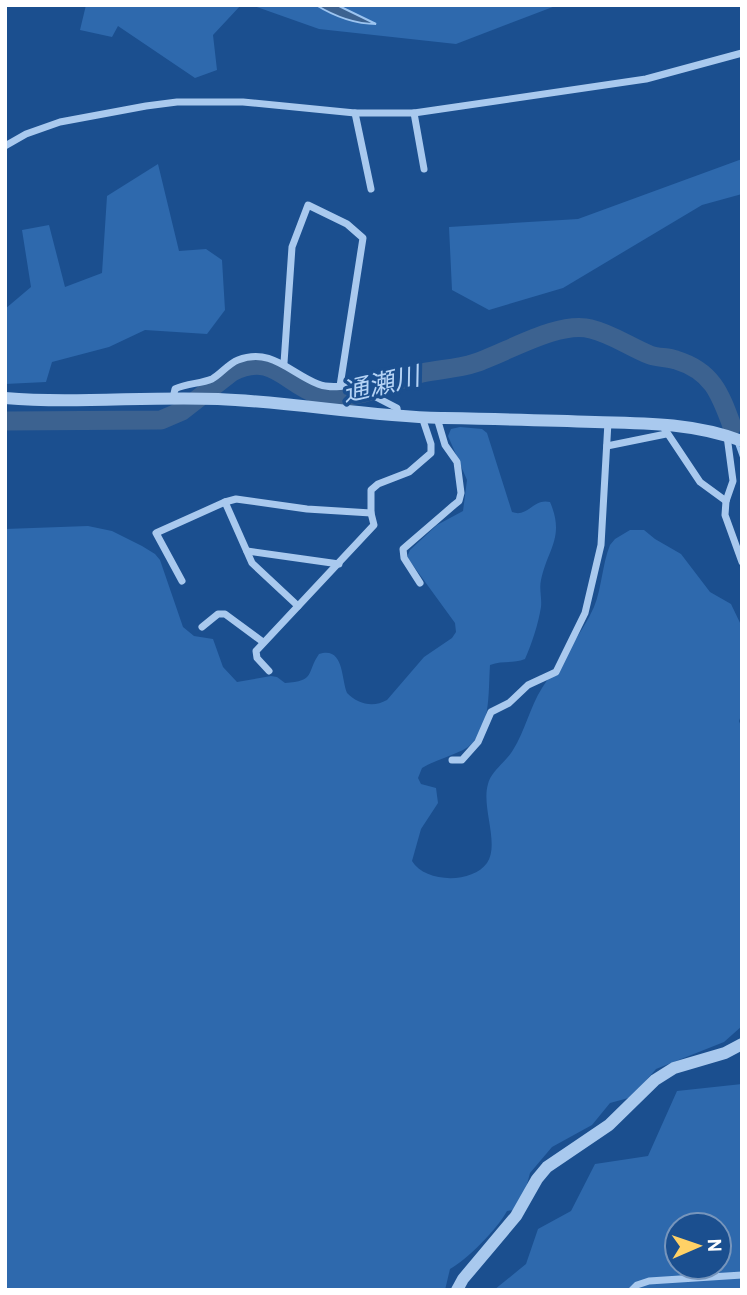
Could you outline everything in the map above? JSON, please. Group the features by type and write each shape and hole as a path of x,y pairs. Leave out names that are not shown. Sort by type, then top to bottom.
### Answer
{"street":[{"path":"5,146 26,134 60,122 135,107 243,102 355,113 414,113 646,79 742,53"},
{"path":"355,113 371,189"},
{"path":"414,113 424,169"},
{"path":"284,363 292,247 308,205 347,224 363,238 340,386"},
{"path":"178,398 176,389 183,385 212,379 239,360 262,356 284,363 317,384 328,387 360,386 397,408 398,415"},
{"path":"366,412 372,395"},
{"path":"5,398 75,401 215,398 437,418 608,422 664,429 693,427 742,441"},
{"path":"269,671 255,654 263,642 374,525 371,490 378,484 409,472 431,453 431,444 422,416"},
{"path":"420,583 404,558 403,549 459,501 461,493 457,462 445,445 437,418"},
{"path":"452,760 462,760 478,742 491,712 509,703 528,685 556,672 585,613 601,545 608,422"},
{"path":"607,446 664,429"},
{"path":"664,429 700,482 726,500"},
{"path":"727,435 733,481 726,500 725,515 742,562"},
{"path":"182,581 156,533 225,502 236,499 307,509 371,513"},
{"path":"225,502 252,563 298,606"},
{"path":"247,551 339,564"},
{"path":"202,627 218,614 225,614 263,642"},
{"path":"457,1290 463,1279 516,1216 547,1167 609,1125 655,1080 674,1068 725,1053 742,1044"},
{"path":"632,1290 649,1281 742,1275"}],"shaded area":[{"path":"86,5 241,5 213,35 217,70 195,78 118,26 112,37 80,30"},
{"path":"251,5 558,5 456,44 319,29"},
{"path":"316,5 337,5 376,24 345,19"},
{"path":"742,159 742,194 702,205 563,288 489,310 452,290 449,227 578,219"},
{"path":"158,164 179,251 206,249 222,260 225,310 207,334 145,330 109,347 52,362 46,382 5,384 5,309 31,287 22,230 49,225 65,287 102,273 107,196"},
{"path":"451,429 482,429 487,433 512,512 522,512 539,503 550,502 556,534 541,580 541,607 525,659 490,665 487,712 479,734 463,750 422,768 418,778 421,784 436,788 438,803 421,829 412,861 427,874 449,878 471,875 487,863 492,846 486,793 490,779 513,750 542,688 589,618 597,599 610,545 630,530 644,530 681,554 710,592 731,604 742,627 742,713 739,721 742,729 742,1026 724,1042 656,1069 632,1097 610,1103 592,1125 552,1147 530,1173 525,1192 514,1210 507,1211 481,1243 450,1269 445,1290 5,1290 5,529 88,526 112,531 142,546 160,560 183,627 194,636 213,639 223,667 237,682 271,676 285,683 302,680 309,675 319,654 327,653 333,655 340,665 347,693 361,702 376,704 387,700 424,657 452,638 456,632 455,623 407,557 410,550 437,525 463,511 467,480 448,436"},
{"path":"742,1084 742,1290 494,1290 526,1264 538,1229 571,1211 595,1164 648,1156 677,1091"}],"waterway":[{"name":"通瀬川","path":"5,421 161,420 182,411 232,372 258,365 269,367 319,395 356,395 422,373 462,367 548,333 578,327 599,331 650,355 676,360 698,370 719,394 732,426"},
{"path":"732,426 735,436"},
{"path":"737,444 742,458"}]}
